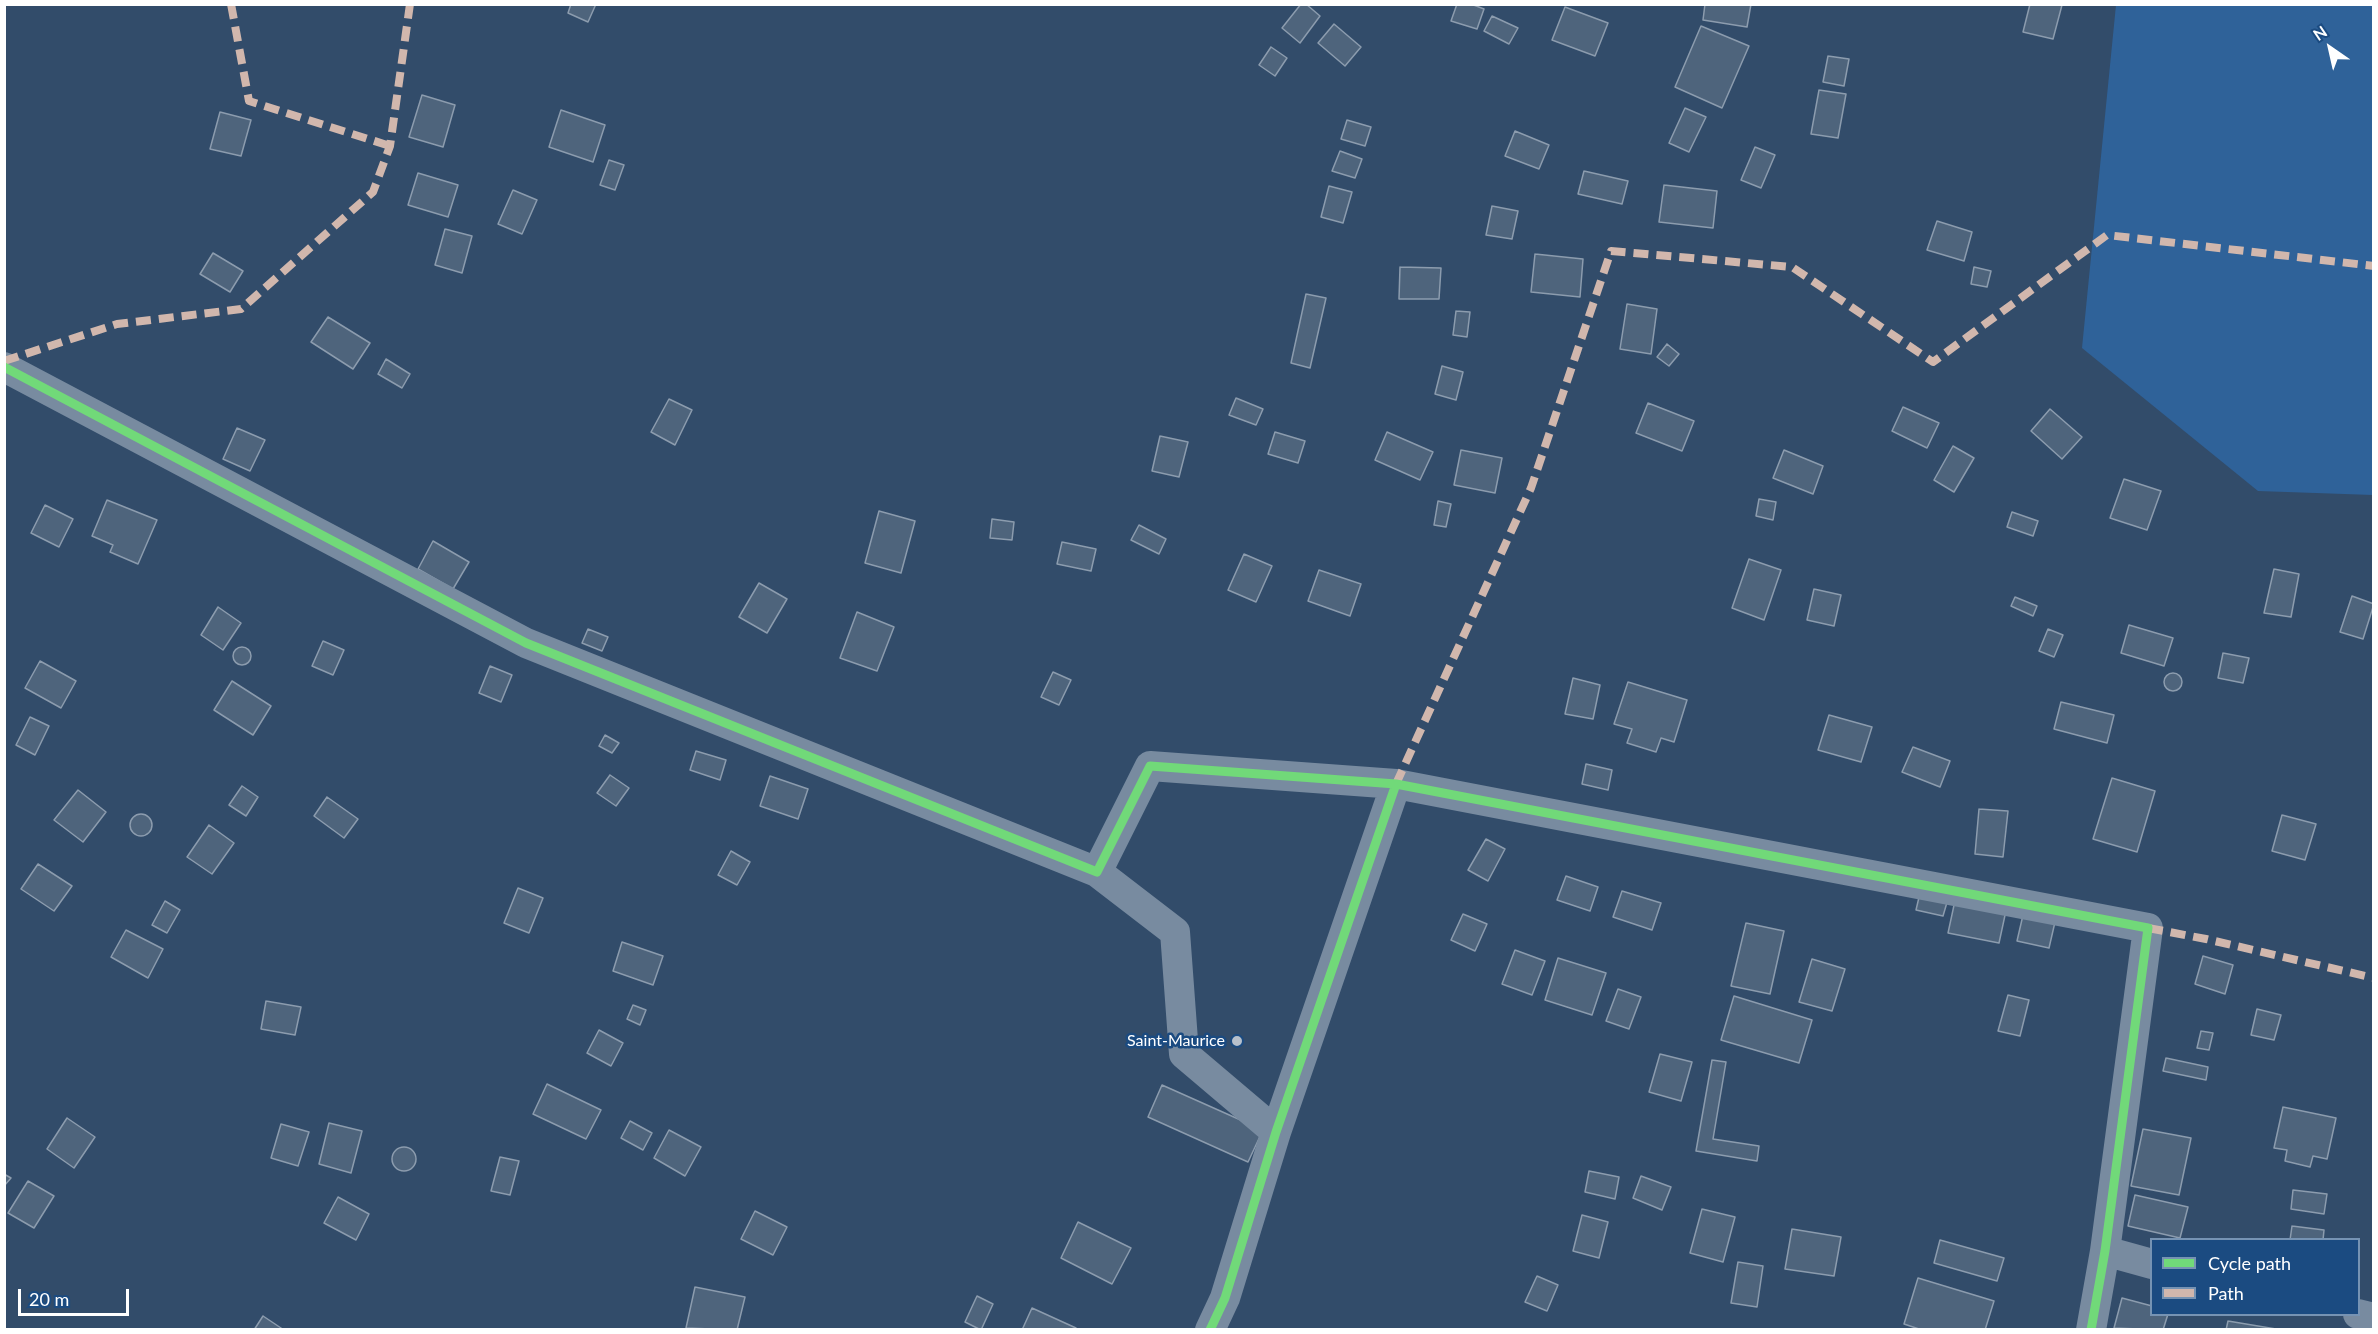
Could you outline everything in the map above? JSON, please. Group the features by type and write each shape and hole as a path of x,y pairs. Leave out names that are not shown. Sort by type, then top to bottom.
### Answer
{"street":[{"path":"4,367 526,643 1097,872 1175,932 1184,1054 1276,1132"},
{"path":"1097,872 1150,766 1396,784 2148,928 2105,1251 2091,1329"},
{"path":"1210,1329 1226,1298 1276,1132 1396,784"},
{"path":"2105,1251 2150,1264"}],"shaded area":[{"path":"2116,5 2373,5 2373,495 2258,491 2082,348"}],"building":[{"path":"571,4 596,4 588,22 568,13"},
{"path":"1301,4 1306,4 1320,16 1300,43 1282,28"},
{"path":"1457,4 1471,4 1484,9 1477,29 1451,21"},
{"path":"1705,4 1751,4 1747,27 1703,20"},
{"path":"2030,4 2062,5 2053,39 2023,32"},
{"path":"1565,7 1608,23 1595,56 1552,40"},
{"path":"1492,16 1518,28 1509,44 1484,31"},
{"path":"1334,24 1361,47 1345,66 1318,43"},
{"path":"1701,26 1749,46 1722,108 1675,87"},
{"path":"1271,47 1287,58 1275,76 1259,65"},
{"path":"1828,56 1849,59 1844,86 1823,82"},
{"path":"1819,90 1846,94 1838,138 1811,134"},
{"path":"422,95 455,105 443,147 409,137"},
{"path":"1685,108 1706,117 1689,152 1669,143"},
{"path":"561,110 605,125 593,162 549,147"},
{"path":"220,112 251,120 241,156 210,149"},
{"path":"1347,120 1371,127 1365,146 1341,139"},
{"path":"1515,131 1549,145 1539,169 1505,156"},
{"path":"1755,147 1775,155 1761,188 1741,180"},
{"path":"1340,151 1362,159 1355,178 1332,171"},
{"path":"609,160 624,165 615,190 600,185"},
{"path":"1584,171 1628,181 1622,204 1578,194"},
{"path":"418,173 458,185 448,217 408,205"},
{"path":"1664,185 1717,191 1713,228 1659,222"},
{"path":"1329,186 1352,192 1343,223 1321,217"},
{"path":"513,190 537,200 522,234 498,224"},
{"path":"1492,206 1518,211 1512,239 1486,235"},
{"path":"1937,221 1972,232 1964,261 1927,250"},
{"path":"445,229 472,236 462,273 435,265"},
{"path":"213,253 243,271 230,292 200,274"},
{"path":"1535,254 1583,259 1580,297 1531,292"},
{"path":"1400,267 1441,268 1439,299 1399,299"},
{"path":"1974,267 1991,271 1987,287 1971,284"},
{"path":"1306,294 1326,298 1310,368 1291,363"},
{"path":"1627,304 1657,309 1651,354 1620,349"},
{"path":"1456,311 1470,312 1467,337 1453,335"},
{"path":"328,317 370,343 353,369 311,342"},
{"path":"1667,344 1679,354 1669,366 1657,357"},
{"path":"386,359 410,374 402,388 378,374"},
{"path":"1442,366 1463,372 1456,400 1435,394"},
{"path":"1236,398 1263,409 1256,425 1229,415"},
{"path":"669,399 692,410 675,445 651,432"},
{"path":"1648,403 1694,421 1682,451 1636,433"},
{"path":"1903,407 1939,423 1927,448 1892,431"},
{"path":"2050,409 2082,437 2062,459 2031,431"},
{"path":"237,428 265,440 250,471 223,459"},
{"path":"1275,432 1305,441 1298,463 1268,454"},
{"path":"1387,432 1433,452 1420,480 1375,460"},
{"path":"1160,436 1188,442 1179,477 1152,471"},
{"path":"1953,446 1974,458 1954,492 1934,480"},
{"path":"1461,450 1502,458 1495,493 1454,485"},
{"path":"1784,450 1823,466 1813,494 1773,478"},
{"path":"2124,479 2161,491 2147,530 2110,518"},
{"path":"1759,499 1776,502 1773,520 1756,516"},
{"path":"107,500 157,520 138,564 110,552 113,545 92,536"},
{"path":"1438,501 1451,504 1446,527 1434,525"},
{"path":"45,505 73,519 59,547 31,533"},
{"path":"879,511 915,521 901,573 865,563"},
{"path":"2012,512 2038,521 2033,536 2007,527"},
{"path":"992,519 1014,522 1012,540 990,538"},
{"path":"1139,525 1166,539 1159,554 1131,540"},
{"path":"433,541 469,562 453,589 418,569"},
{"path":"1062,542 1096,549 1091,571 1057,564"},
{"path":"1244,554 1272,566 1256,602 1228,590"},
{"path":"1749,559 1781,570 1764,620 1732,608"},
{"path":"2274,569 2299,574 2291,617 2264,613"},
{"path":"1319,570 1361,584 1350,616 1308,601"},
{"path":"759,583 787,599 767,633 739,617"},
{"path":"1814,589 1841,595 1834,626 1807,620"},
{"path":"2352,596 2374,604 2363,639 2340,632"},
{"path":"2015,597 2037,606 2033,616 2011,606"},
{"path":"218,607 241,623 223,650 201,635"},
{"path":"857,612 894,627 877,671 840,658"},
{"path":"2129,625 2173,638 2164,666 2121,653"},
{"path":"588,629 608,637 602,651 582,643"},
{"path":"2048,629 2063,635 2054,657 2039,651"},
{"path":"323,641 344,650 333,675 312,666"},
{"path":"242,647 248,650 251,656 248,662 242,665 236,662 233,656 236,650"},
{"path":"2223,653 2249,658 2243,683 2218,678"},
{"path":"40,661 76,681 61,708 25,688"},
{"path":"490,666 512,675 501,702 479,693"},
{"path":"1053,672 1071,680 1059,705 1041,697"},
{"path":"2173,673 2179,676 2182,682 2179,688 2173,691 2167,688 2164,682 2167,676"},
{"path":"1573,678 1600,685 1593,719 1565,714"},
{"path":"232,681 271,706 253,735 214,710"},
{"path":"1628,682 1687,700 1674,742 1661,738 1656,752 1627,743 1632,729 1614,724"},
{"path":"2061,702 2114,715 2107,743 2054,729"},
{"path":"1829,715 1872,727 1861,762 1818,750"},
{"path":"30,717 49,726 35,755 16,745"},
{"path":"605,735 619,743 612,753 599,746"},
{"path":"1913,747 1950,761 1940,787 1902,772"},
{"path":"696,751 726,760 720,780 690,770"},
{"path":"1586,764 1612,770 1608,790 1582,784"},
{"path":"610,775 629,788 616,806 597,793"},
{"path":"770,776 808,789 798,819 760,806"},
{"path":"2112,778 2155,791 2137,852 2093,839"},
{"path":"242,786 258,797 246,816 229,805"},
{"path":"78,790 106,812 83,842 54,820"},
{"path":"327,797 358,819 344,838 314,816"},
{"path":"1979,809 2008,811 2003,857 1975,854"},
{"path":"141,814 149,817 152,825 149,833 141,836 133,833 130,825 133,817"},
{"path":"2282,815 2316,824 2305,860 2272,851"},
{"path":"209,825 234,843 212,874 187,857"},
{"path":"1486,839 1505,849 1488,881 1468,870"},
{"path":"731,851 750,862 737,885 718,875"},
{"path":"38,864 72,886 54,911 21,889"},
{"path":"1566,876 1598,887 1590,911 1557,900"},
{"path":"518,888 543,898 529,933 504,923"},
{"path":"1622,891 1661,903 1652,930 1613,917"},
{"path":"1920,893 1948,899 1943,916 1916,910"},
{"path":"1956,896 2007,906 1999,943 1948,933"},
{"path":"165,901 180,910 167,933 152,925"},
{"path":"1463,914 1487,924 1475,951 1451,940"},
{"path":"2023,915 2055,922 2049,948 2017,941"},
{"path":"1746,923 1784,931 1770,994 1731,986"},
{"path":"126,930 163,949 148,978 111,957"},
{"path":"622,942 663,956 653,985 613,971"},
{"path":"1515,950 1545,961 1532,995 1502,984"},
{"path":"2203,956 2233,965 2225,994 2195,984"},
{"path":"1558,958 1606,973 1592,1015 1545,1000"},
{"path":"1812,959 1845,969 1832,1011 1799,1002"},
{"path":"1618,989 1641,997 1629,1029 1606,1021"},
{"path":"2008,995 2029,1000 2020,1036 1998,1031"},
{"path":"1734,996 1812,1020 1799,1063 1721,1040"},
{"path":"266,1001 301,1007 295,1035 261,1029"},
{"path":"633,1005 646,1010 640,1025 627,1019"},
{"path":"2257,1009 2281,1015 2274,1040 2251,1035"},
{"path":"599,1030 623,1043 611,1066 587,1053"},
{"path":"2201,1031 2213,1033 2209,1050 2197,1048"},
{"path":"1660,1054 1692,1062 1681,1101 1649,1092"},
{"path":"2166,1058 2208,1067 2206,1080 2163,1071"},
{"path":"1712,1060 1726,1062 1713,1139 1759,1146 1757,1161 1696,1151"},
{"path":"547,1084 601,1110 586,1139 533,1114"},
{"path":"1162,1085 1263,1130 1248,1162 1148,1117"},
{"path":"2283,1107 2336,1118 2327,1159 2313,1156 2310,1167 2285,1161 2287,1150 2274,1148"},
{"path":"67,1118 95,1137 74,1168 47,1149"},
{"path":"630,1121 652,1133 643,1150 621,1138"},
{"path":"329,1123 362,1131 351,1173 319,1164"},
{"path":"281,1124 309,1132 298,1166 271,1158"},
{"path":"2143,1129 2191,1138 2179,1195 2131,1186"},
{"path":"669,1130 701,1147 685,1176 654,1158"},
{"path":"404,1147 413,1150 416,1159 413,1168 404,1171 395,1168 392,1159 395,1150"},
{"path":"500,1157 519,1161 510,1195 491,1191"},
{"path":"1589,1171 1619,1177 1615,1199 1585,1192"},
{"path":"4,1174 11,1178 4,1186"},
{"path":"1641,1176 1671,1187 1662,1210 1633,1198"},
{"path":"28,1181 54,1196 34,1228 8,1213"},
{"path":"2293,1190 2327,1194 2324,1214 2291,1209"},
{"path":"2135,1195 2188,1207 2180,1238 2128,1226"},
{"path":"338,1197 369,1214 356,1240 324,1223"},
{"path":"1702,1209 1735,1217 1723,1262 1690,1253"},
{"path":"755,1211 787,1227 773,1255 741,1239"},
{"path":"1582,1215 1608,1222 1599,1258 1573,1251"},
{"path":"1078,1222 1131,1248 1112,1284 1061,1258"},
{"path":"2292,1226 2324,1230 2323,1238 2290,1238"},
{"path":"1792,1229 1841,1237 1834,1276 1785,1269"},
{"path":"1940,1240 2004,1258 1997,1281 1934,1263"},
{"path":"1738,1262 1763,1266 1757,1307 1731,1303"},
{"path":"1537,1276 1558,1285 1547,1311 1525,1302"},
{"path":"1918,1278 1994,1301 1985,1330 1922,1330 1904,1324"},
{"path":"695,1287 745,1297 737,1330 686,1328"},
{"path":"977,1296 993,1304 981,1330 965,1322"},
{"path":"2122,1298 2150,1305 2150,1316 2167,1316 2163,1330 2114,1328"},
{"path":"1032,1308 1076,1328 1075,1330 1022,1330"},
{"path":"263,1316 284,1330 254,1330"},
{"path":"2228,1321 2282,1330 2226,1330"}],"marked path":[{"path":"231,4 249,101 390,146"},
{"path":"4,361 117,324 241,309 373,192 390,146 410,4"},
{"path":"1396,784 1531,488 1611,251 1792,267 1933,362 2107,235 2374,266"},
{"path":"2148,928 2374,978"}],"cycle path":[{"path":"4,367 526,643 1097,872 1150,766 1396,784 2148,928 2105,1251 2091,1330"},
{"path":"1210,1330 1225,1298 1276,1132 1396,784"}],"place":[{"name":"Saint-Maurice","path":"1237,1041"}]}
